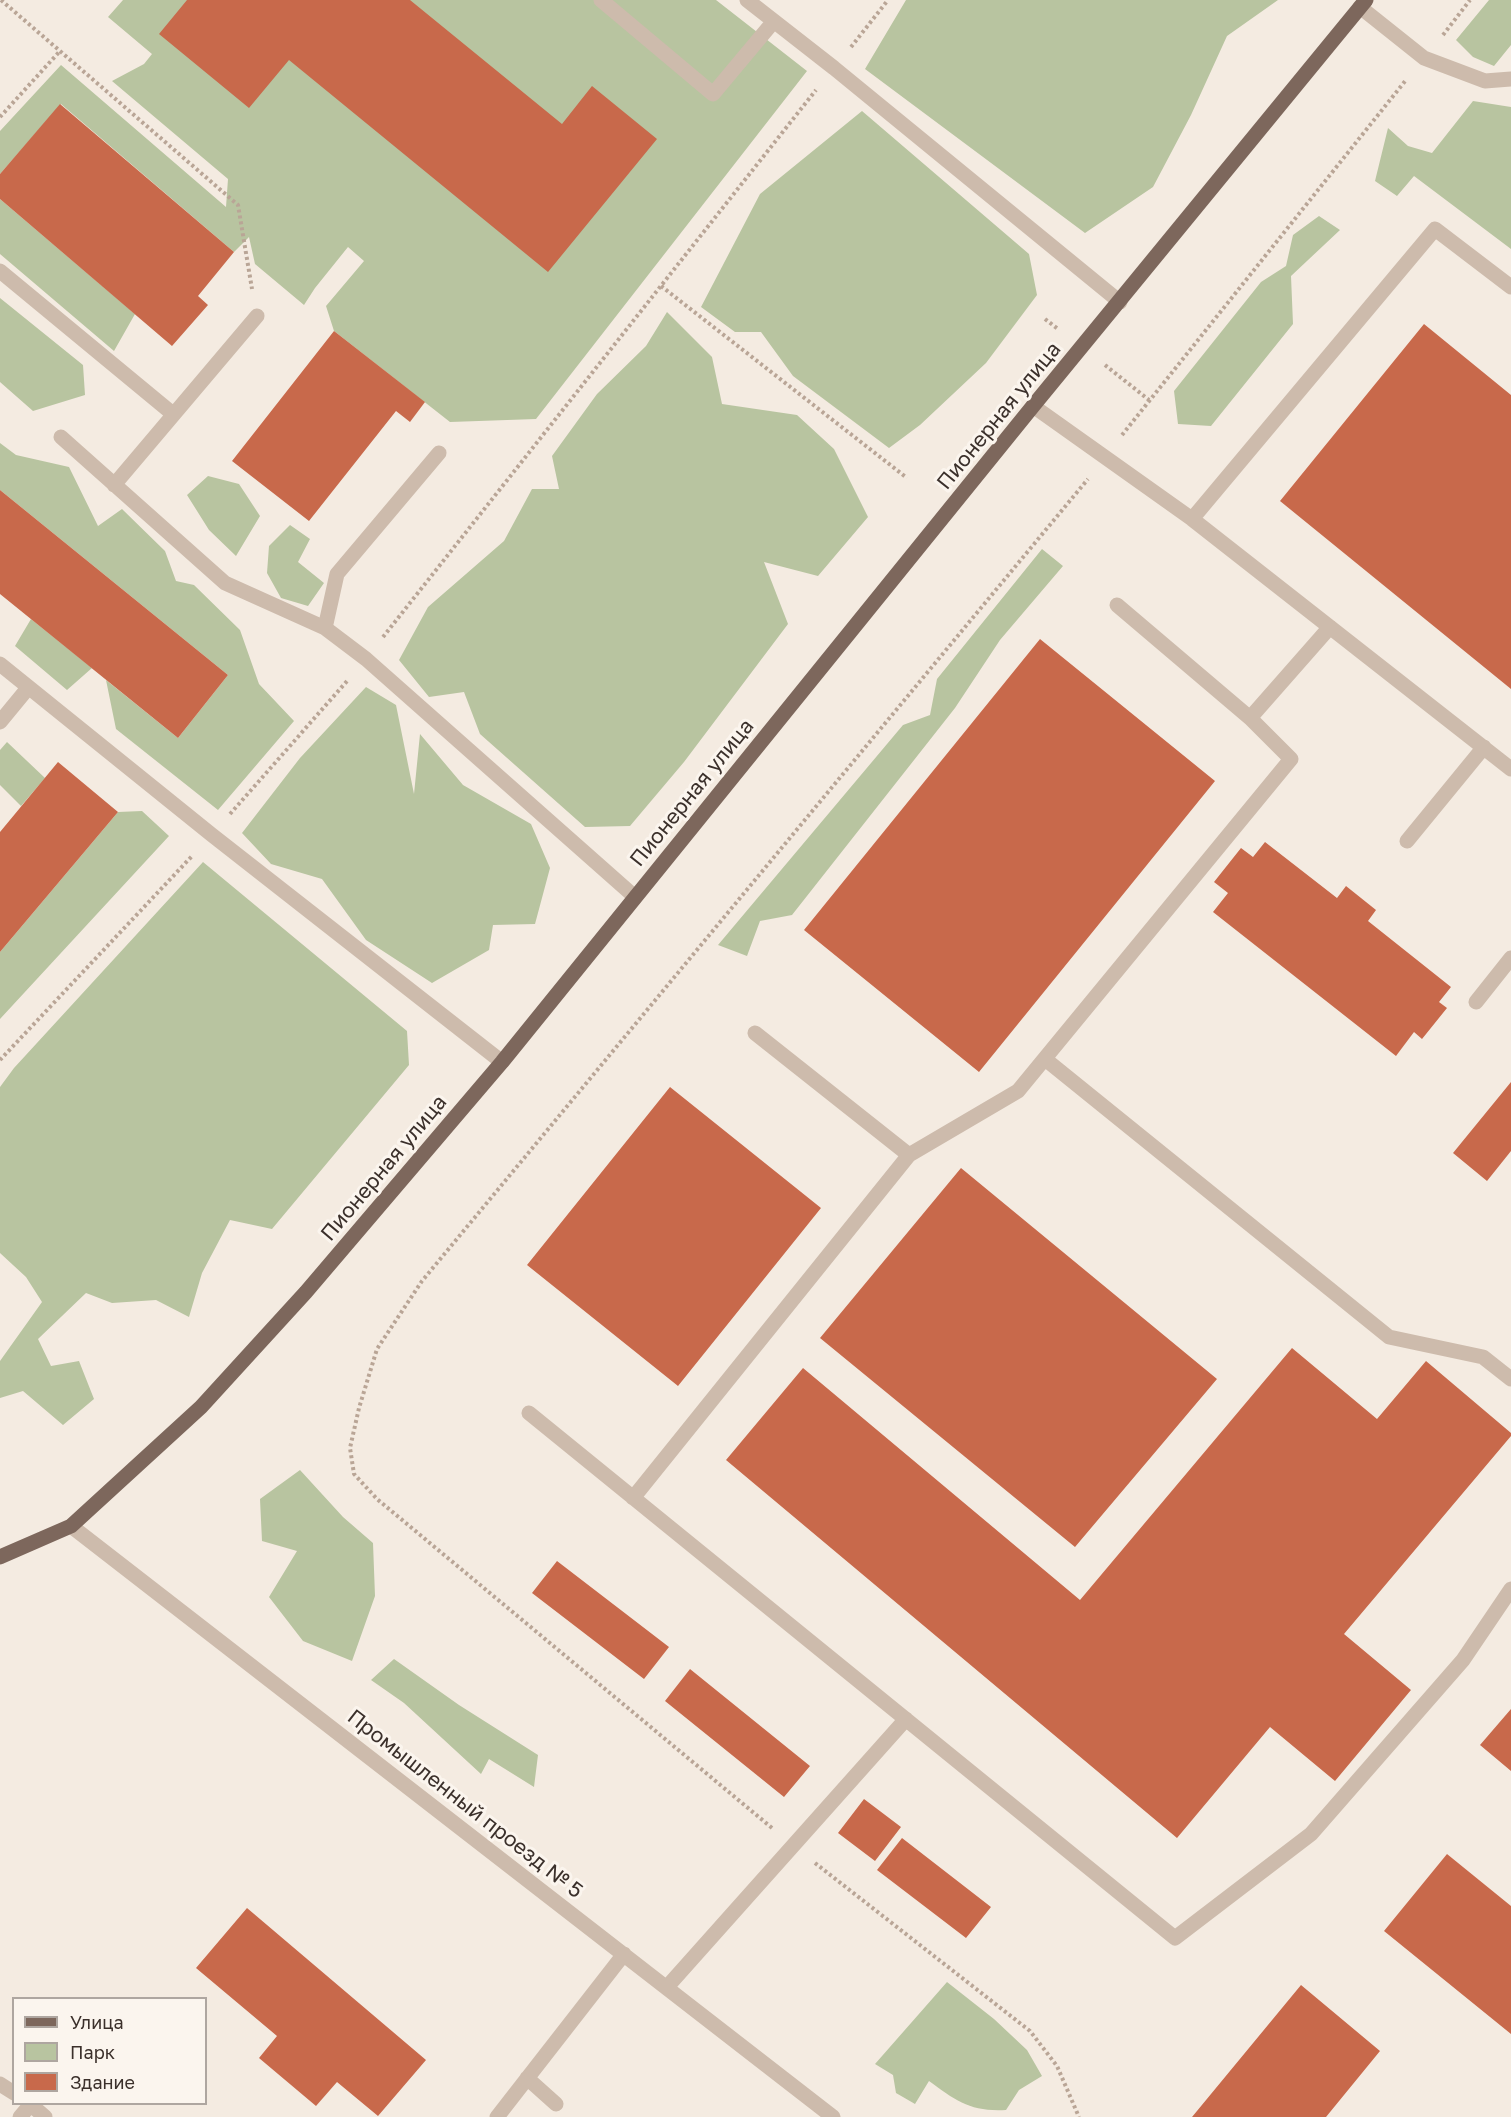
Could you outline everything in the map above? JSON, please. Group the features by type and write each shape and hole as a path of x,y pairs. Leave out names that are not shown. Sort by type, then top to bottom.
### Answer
{"main road":[{"name":"Пионерная улица","path":"0,1557 71,1526 201,1407 306,1292 501,1062 1363,3"}],"street":[{"path":"601,0 713,94 774,21"},
{"path":"747,0 834,68 1120,302"},
{"path":"1363,3 1424,58 1485,81 1511,79"},
{"path":"1192,519 1435,229 1511,287"},
{"path":"0,271 173,414"},
{"path":"114,485 257,316"},
{"path":"1033,406 1192,519 1511,769"},
{"path":"61,438 225,584 325,628 366,659 635,897"},
{"path":"325,628 337,574 439,453"},
{"path":"633,1498 909,1155 1018,1091 1291,759 1250,718 1117,605"},
{"path":"1250,718 1330,627"},
{"path":"0,664 212,835 501,1062"},
{"path":"0,722 28,688"},
{"path":"1407,841 1484,747"},
{"path":"1476,1002 1511,958"},
{"path":"755,1033 909,1155"},
{"path":"1045,1059 1389,1337 1483,1357 1511,1379"},
{"path":"529,1413 1175,1938 1311,1834 1463,1659 1511,1589"},
{"name":"Промышленный проезд № 5","path":"71,1526 833,2117"},
{"path":"667,1987 906,1719"},
{"path":"497,2117 624,1954"},
{"path":"527,2078 556,2104"},
{"path":"20,2117 29,2105"},
{"path":"31,2105 45,2117"}],"path":[{"path":"1,0 238,205 257,316"},
{"path":"0,1060 212,835 366,659 888,0"},
{"path":"1079,2117 1057,2067 1030,2031 793,1846 377,1499 354,1474 350,1448 359,1408 377,1349 422,1281 1060,514 1470,0"},
{"path":"0,117 60,51"},
{"path":"661,286 907,478"}],"green space":[{"path":"123,0 716,0 807,71 536,419 450,422 334,331 326,306 364,261 348,247 304,305 255,264 249,237 234,252 61,104 0,174 0,131 61,65 226,207 228,179 112,81 144,64 152,54 108,17"},
{"path":"906,0 1278,0 1227,36 1191,115 1153,187 1085,233 865,69"},
{"path":"1489,0 1511,0 1511,45 1494,66 1473,57 1456,40"},
{"path":"1473,101 1511,107 1511,249 1414,176 1397,196 1375,181 1388,128 1408,146 1432,153"},
{"path":"862,111 1029,254 1037,295 986,363 920,425 889,448 793,376 761,332 735,332 701,307 760,194"},
{"path":"0,199 135,314 114,351 0,254"},
{"path":"1319,216 1340,230 1291,276 1293,324 1211,426 1178,424 1174,391 1261,282 1286,266 1293,235"},
{"path":"0,298 83,365 85,395 33,411 0,382"},
{"path":"667,312 712,357 722,404 797,415 834,449 868,517 818,576 764,562 788,624 684,762 630,826 585,827 480,734 464,692 429,697 399,660 428,607 504,541 532,489 559,489 552,456 597,394 646,346"},
{"path":"0,443 16,455 69,467 98,526 122,509 165,551 176,581 194,585 240,630 259,684 294,721 218,810 116,729 106,680 178,738 228,675 0,490"},
{"path":"208,476 239,484 260,516 236,556 209,530 187,495"},
{"path":"290,525 310,539 298,562 324,583 308,606 281,598 267,573 269,546"},
{"path":"1042,549 1063,566 1000,640 955,708 792,915 760,921 747,956 718,945 903,725 930,715 937,679"},
{"path":"31,619 92,668 67,690 15,646"},
{"path":"366,687 396,705 414,794 420,734 463,785 531,824 550,868 535,924 493,925 489,950 432,983 366,940 322,879 271,864 242,833 300,758"},
{"path":"7,742 45,778 21,806 0,785 0,750"},
{"path":"142,811 169,836 0,1019 0,952 118,812"},
{"path":"203,862 407,1031 409,1065 272,1229 230,1220 202,1273 189,1317 156,1300 112,1303 86,1293 38,1339 51,1366 79,1361 94,1399 63,1425 23,1391 0,1398 0,1361 42,1302 26,1277 0,1253 0,1087 14,1068"},
{"path":"300,1470 343,1517 373,1543 375,1596 352,1661 303,1641 269,1597 297,1551 262,1541 260,1499"},
{"path":"394,1659 459,1705 538,1755 534,1787 489,1759 481,1774 404,1703 371,1680"},
{"path":"947,1982 994,2019 1027,2050 1042,2076 1019,2090 1006,2110 983,2109 964,2104 929,2081 915,2104 896,2093 893,2075 875,2064"}],"building":[{"path":"187,0 410,0 562,124 592,86 657,139 548,272 289,60 249,108 159,34"},
{"path":"60,104 234,252 198,296 208,305 172,346 0,199 0,174"},
{"path":"1424,324 1511,395 1511,689 1280,501"},
{"path":"334,331 425,402 410,422 396,411 309,521 232,461"},
{"path":"0,490 228,675 178,738 0,594"},
{"path":"1040,639 1215,781 979,1072 804,930"},
{"path":"58,762 118,812 0,952 0,832"},
{"path":"1265,842 1337,898 1346,886 1376,910 1368,921 1451,987 1439,1002 1447,1008 1422,1039 1414,1032 1396,1056 1213,912 1228,893 1214,882 1241,848 1253,857"},
{"path":"1511,1082 1511,1151 1487,1181 1453,1153"},
{"path":"670,1087 821,1208 678,1386 527,1265"},
{"path":"961,1168 1217,1379 1075,1547 820,1338"},
{"path":"1292,1348 1377,1419 1426,1361 1511,1433 1511,1436 1344,1634 1411,1690 1335,1781 1270,1727 1177,1838 726,1460 803,1368 1080,1600"},
{"path":"557,1561 669,1647 644,1679 532,1593"},
{"path":"690,1669 810,1766 784,1797 665,1701"},
{"path":"1511,1709 1511,1771 1480,1745"},
{"path":"864,1799 901,1827 875,1861 838,1833"},
{"path":"902,1838 991,1907 966,1938 877,1870"},
{"path":"1447,1854 1511,1906 1511,2034 1384,1931"},
{"path":"247,1908 426,2060 378,2116 337,2082 316,2106 259,2058 277,2036 196,1968"},
{"path":"1301,1985 1380,2051 1326,2117 1192,2117"}]}
